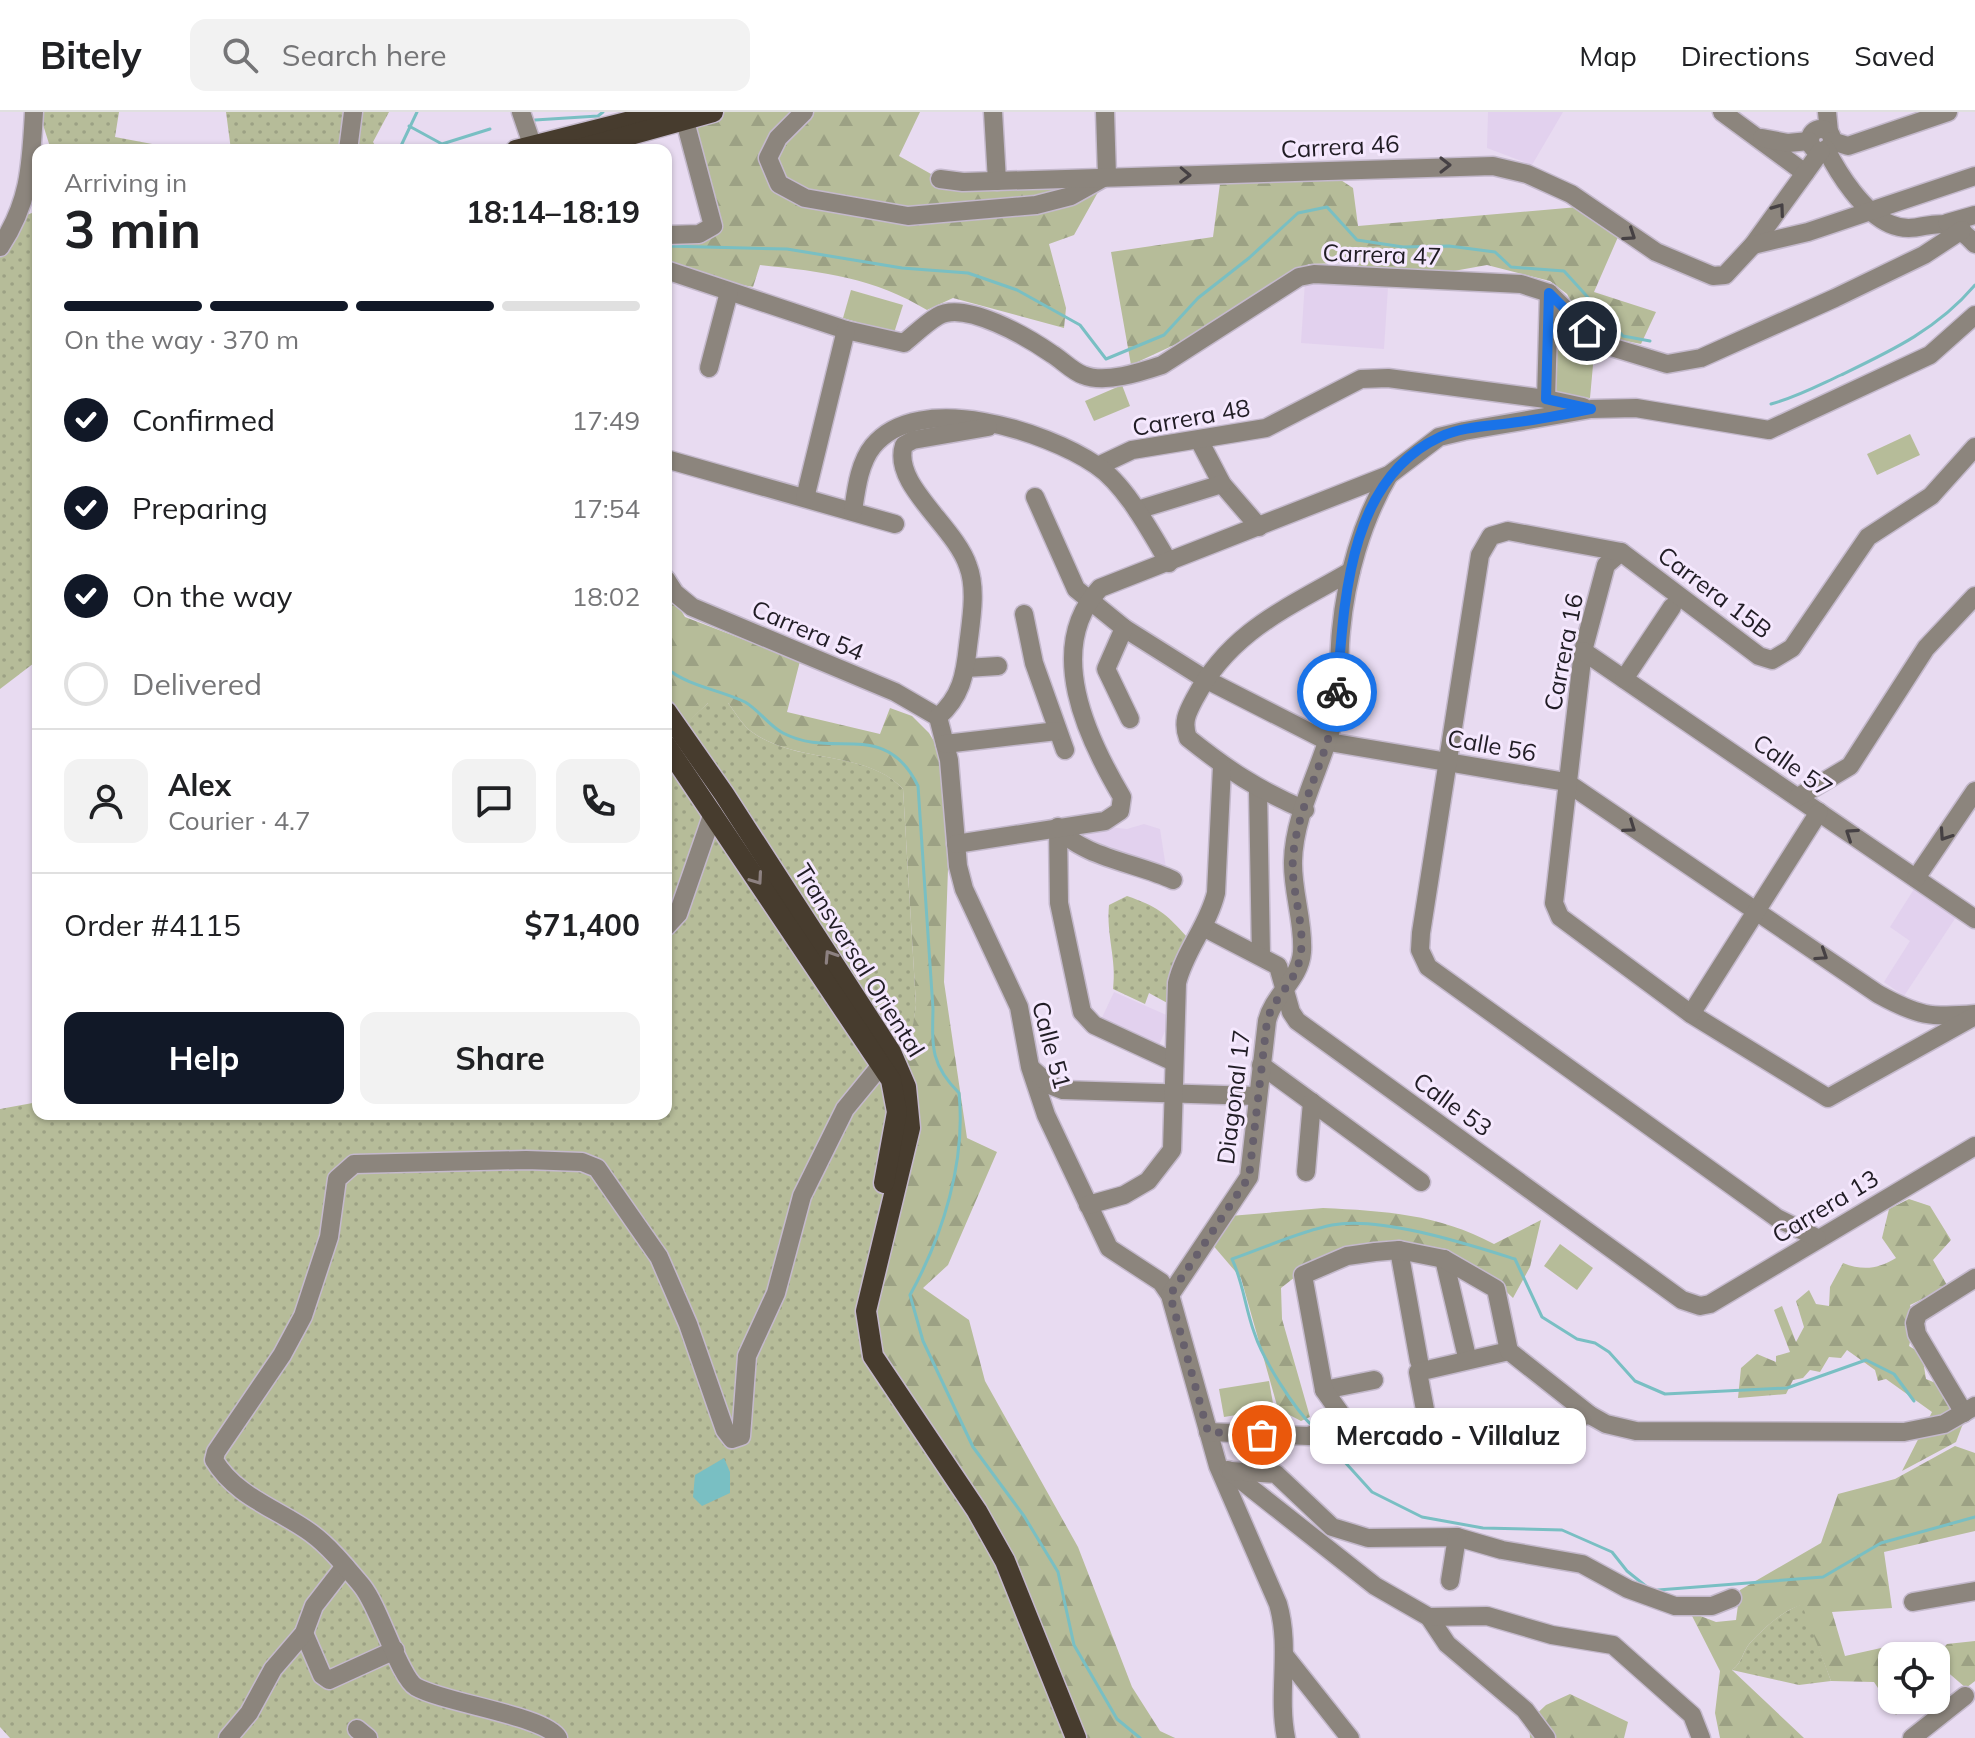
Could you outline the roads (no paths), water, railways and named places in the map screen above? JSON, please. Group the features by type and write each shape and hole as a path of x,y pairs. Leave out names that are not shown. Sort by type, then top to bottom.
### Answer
{"main road":[{"path":"546,144 675,116 713,112"},
{"path":"605,144 675,116"},
{"name":"Transversal Oriental","path":"672,720 733,807 900,1069 909,1100 910,1128 866,1311 868,1338 873,1356 894,1391 977,1511 1005,1561 1076,1738"},
{"name":"Transversal Oriental","path":"672,754 891,1080 897,1112 854,1314 860,1351 876,1385 973,1528 1007,1591 1064,1738"}],"street":[{"path":"0,247 20,217 31,158 34,112"},
{"path":"349,144 353,112"},
{"path":"521,112 526,144"},
{"path":"804,112 778,138 768,158 779,184 805,198 883,213 943,215 1059,199 1107,176 1105,112"},
{"path":"993,112 997,181"},
{"path":"1722,112 1805,173"},
{"path":"1813,112 1823,142 1871,212 1892,226 1961,232"},
{"path":"1753,245 1805,173 1823,142 1827,112"},
{"path":"1755,136 1788,143 1823,142 1848,146 1948,112"},
{"path":"672,235 699,234 713,226 675,116"},
{"name":"Carrera 46","path":"940,179 997,181 1107,176 1221,176 1433,165 1493,166 1527,174 1571,194 1656,252 1713,276 1725,275 1753,245"},
{"path":"1753,245 1871,212 1975,176"},
{"path":"1549,293 1587,331 1611,347 1667,364 1701,358 1924,255 1961,232 1975,215"},
{"path":"0,226 20,217"},
{"name":"Carrera 47","path":"672,270 846,330 904,343 938,316 948,312 964,313 1016,332 1084,376 1102,377 1139,373 1162,365 1299,277 1314,274 1521,284 1549,293"},
{"path":"709,368 729,292"},
{"path":"1546,399 1549,293"},
{"name":"Carrera 48","path":"1389,475 1439,437 1591,409 1636,408 1769,430 1930,355 1945,345 1975,315"},
{"path":"805,498 846,330"},
{"name":"Carrera 48","path":"1098,466 1132,450 1266,428 1361,379 1388,378 1546,399 1591,409"},
{"path":"853,511 864,463 872,447 890,431 938,420 1003,424 1098,466 1137,510 1169,563"},
{"path":"938,717 959,694 966,668 972,576 951,533 907,480 901,454 904,445 913,440 1003,424"},
{"path":"1199,440 1222,484 1259,527"},
{"name":"Carrera 15B","path":"1621,552 1759,656 1772,660 1792,648 1871,533 1931,496 1975,447"},
{"path":"672,461 895,524"},
{"path":"956,844 1114,818 1120,811 1122,797 1102,763 1077,693 1075,636 1088,601 1100,588 1389,475"},
{"name":"Diagonal 17","path":"1170,1295 1249,1177 1256,1096 1269,1011 1287,989 1302,951 1293,861 1305,810 1329,742 1336,711 1341,628 1351,571 1371,505 1389,475"},
{"path":"1137,510 1222,484"},
{"name":"Calle 56","path":"1035,497 1076,589 1124,628 1205,679 1329,742 1566,782 1907,1010 1934,1017 1975,1015"},
{"path":"1621,552 1508,531 1491,536 1480,555 1421,933 1423,959 1428,967 1777,1218 1817,1238"},
{"name":"Carrera 16","path":"1621,552 1606,565 1583,651 1566,782 1556,911 1691,1014"},
{"path":"1305,810 1258,790 1222,767 1188,738 1184,728 1185,717 1205,679 1244,634 1351,571"},
{"name":"Carrera 54","path":"672,588 692,607 895,692 938,717"},
{"path":"1798,797 1850,766 1926,648 1975,596"},
{"name":"Carrera 15B","path":"1624,679 1672,607"},
{"path":"1024,614 1034,663 1065,750"},
{"path":"1124,628 1106,669 1130,719"},
{"name":"Calle 57","path":"1583,651 1975,919"},
{"path":"966,668 998,666"},
{"name":"Calle 51","path":"938,717 945,744 964,889 1019,1007 1030,1067 1050,1124 1109,1248 1161,1282 1170,1295"},
{"path":"945,744 1057,731"},
{"path":"1088,1205 1124,1195 1148,1181 1172,1150 1177,983 1182,962 1203,927 1216,893 1222,767"},
{"path":"1258,790 1261,956"},
{"path":"1916,878 1975,791"},
{"path":"1819,812 1691,1014 1818,1094 1834,1097 1975,1015"},
{"path":"672,920 678,914 713,813"},
{"path":"1058,827 1077,846 1147,867 1173,880"},
{"path":"1058,827 1059,903 1082,1012 1094,1025 1174,1062"},
{"path":"700,855 718,846 737,850"},
{"name":"Calle 53","path":"1203,927 1278,966 1287,989 1291,1012 1297,1021 1682,1300 1700,1306"},
{"path":"558,1738 550,1728 540,1724 415,1687 408,1681 381,1616 345,1566 310,1532 238,1490 214,1460 216,1452 282,1355 303,1316 316,1283 334,1214 337,1179 354,1164 526,1160 582,1162 597,1168 659,1257 688,1324 725,1430 732,1439 741,1436 744,1427 743,1384 747,1356 776,1293 802,1196 853,1096 882,1064"},
{"path":"1261,1065 1421,1182"},
{"path":"1030,1067 1050,1085 1063,1090 1256,1096"},
{"path":"1306,1172 1312,1102"},
{"name":"Carrera 13","path":"1700,1306 1710,1304 1975,1146"},
{"path":"1399,1250 1431,1442 1590,1415"},
{"path":"1375,1449 1362,1444 1324,1390 1303,1275 1347,1256 1399,1250 1444,1259 1496,1289 1509,1351 1590,1415 1606,1424 1636,1431 1812,1434 1927,1429 1969,1410 1917,1334 1915,1323 1918,1314 1975,1278"},
{"path":"1444,1259 1467,1357"},
{"path":"1170,1295 1208,1432 1284,1624 1285,1656 1280,1688 1286,1738"},
{"path":"1418,1366 1509,1351"},
{"path":"1324,1390 1374,1380"},
{"path":"1208,1432 1309,1436 1322,1431 1338,1414"},
{"path":"1224,1469 1276,1474 1332,1527 1368,1538 1457,1537 1502,1550 1582,1564 1628,1589 1675,1606 1712,1606 1732,1598"},
{"path":"1224,1469 1375,1586 1429,1617 1447,1644 1525,1710 1546,1738"},
{"path":"1450,1581 1457,1537"},
{"path":"228,1738 249,1713 273,1669 304,1633 314,1606 345,1566"},
{"path":"1913,1602 1975,1591"},
{"path":"1429,1617 1487,1616 1552,1635 1613,1645 1692,1715 1701,1738"},
{"path":"304,1633 322,1675 329,1680 395,1650"},
{"path":"1285,1656 1350,1738"},
{"path":"1912,1738 1965,1696"}],"waterway":[{"path":"402,144 417,112"},
{"path":"535,120 598,116 603,112"},
{"path":"409,126 442,144 490,129"},
{"path":"672,246 787,249 902,268 968,273 1017,290 1080,325 1106,359 1164,335 1198,298 1249,258 1298,213 1327,207 1357,240 1403,247 1449,246 1495,252 1511,267 1564,271 1623,336 1650,341"},
{"path":"1771,404 1807,391 1896,348 1930,326 1975,285"},
{"path":"672,672 685,680 745,702 783,733 821,743 874,746 890,753 905,765 918,786 933,1045 943,1074 959,1093 960,1119 950,1197 933,1248 910,1295 923,1341 973,1447 1024,1516 1058,1572 1074,1645 1117,1719 1140,1738"},
{"path":"1314,1428 1288,1396 1264,1356 1232,1259 1307,1232 1352,1223 1424,1233 1515,1259 1542,1317 1577,1339 1595,1343 1609,1352 1635,1381 1665,1394 1787,1388 1866,1360 1894,1374 1914,1401"},
{"path":"1324,1439 1372,1492 1422,1517 1483,1528 1562,1530 1612,1552 1627,1571 1647,1587"},
{"path":"1658,1590 1823,1577 1881,1543 1975,1517"}],"place":[{"name":"Mercado - Villaluz","path":"1262,1435"}]}
